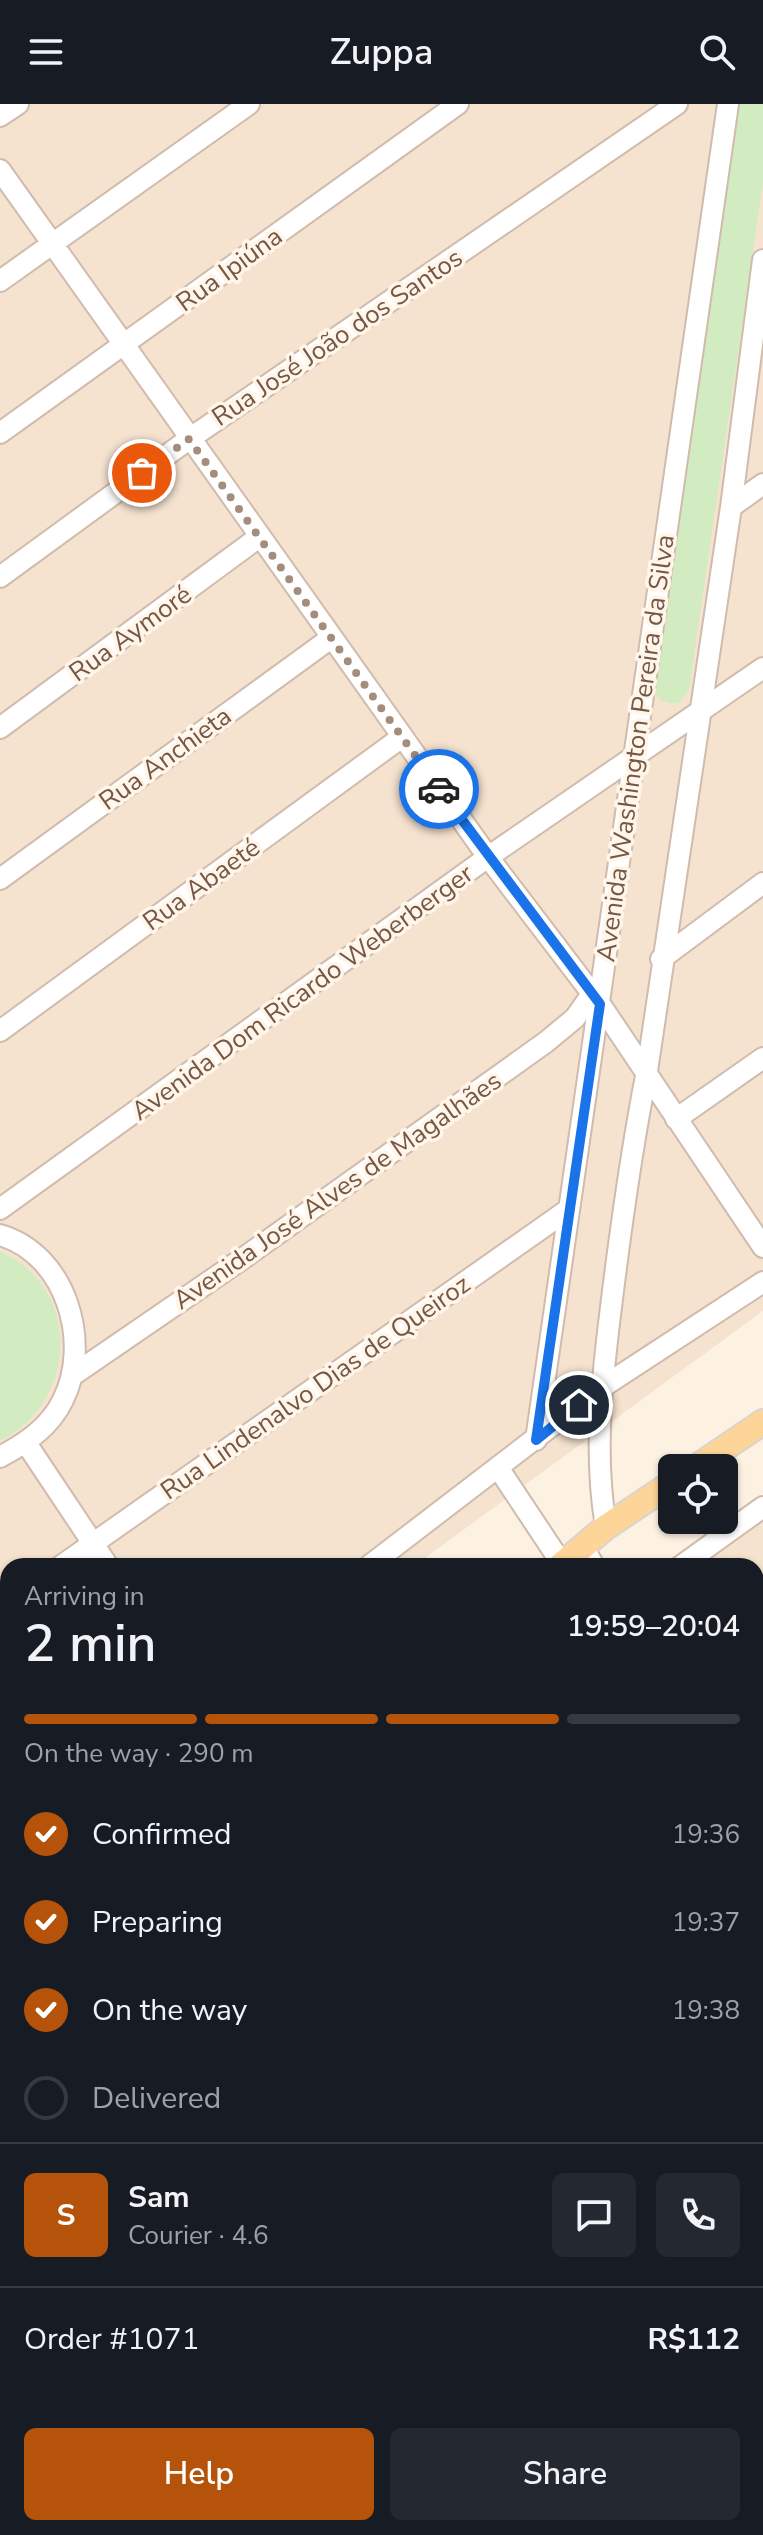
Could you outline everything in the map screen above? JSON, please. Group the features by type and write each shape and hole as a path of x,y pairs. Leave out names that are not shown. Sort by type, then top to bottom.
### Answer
{"main road":[{"path":"716,1454 763,1422"},
{"path":"588,1556 606,1527 658,1492"}],"street":[{"path":"0,116 18,104"},
{"path":"0,281 249,104"},
{"name":"Rua Ipiúna","path":"0,433 458,104"},
{"name":"Rua José João dos Santos","path":"0,577 189,439 677,104"},
{"name":"Avenida Washington Pereira da Silva","path":"536,1440 596,999 728,104"},
{"path":"0,170 488,857 596,999 763,1247"},
{"path":"606,1527 599,1474 601,1388 631,1152 647,1071 698,713 757,341 763,260"},
{"path":"731,507 763,484"},
{"name":"Rua Aymoré","path":"0,728 259,537"},
{"name":"Rua Anchieta","path":"0,879 331,638"},
{"name":"Avenida Dom Ricardo Weberberger","path":"0,1209 488,857 763,668"},
{"name":"Rua Abaeté","path":"0,1031 402,737"},
{"path":"661,959 763,883"},
{"name":"Avenida José Alves de Magalhães","path":"73,1375 245,1257 546,1042 596,999"},
{"path":"676,1119 763,1058"},
{"name":"Rua Lindenalvo Dias de Queiroz","path":"72,1558 569,1209"},
{"path":"0,1235 34,1255 56,1279 71,1309 74,1331 73,1375 63,1401 47,1424 26,1443 0,1457"},
{"path":"380,1558 601,1388 763,1282"},
{"path":"26,1443 102,1558"},
{"path":"499,1469 556,1558"},
{"path":"692,1558 763,1507"}],"shaded area":[{"path":"0,104 763,104 763,1311 425,1558 0,1558"},
{"path":"763,1521 763,1558 711,1558"}],"green space":[{"path":"737,104 763,104 763,182 689,690 679,703 671,703 660,699 653,690"},
{"path":"0,1251 27,1268 46,1291 57,1317 60,1345 56,1374 45,1400 26,1423 0,1441"}],"way so far":[{"path":"142,473 189,439 439,789"}],"route":[{"path":"439,789 600,1004 536,1440 579,1405"}]}
